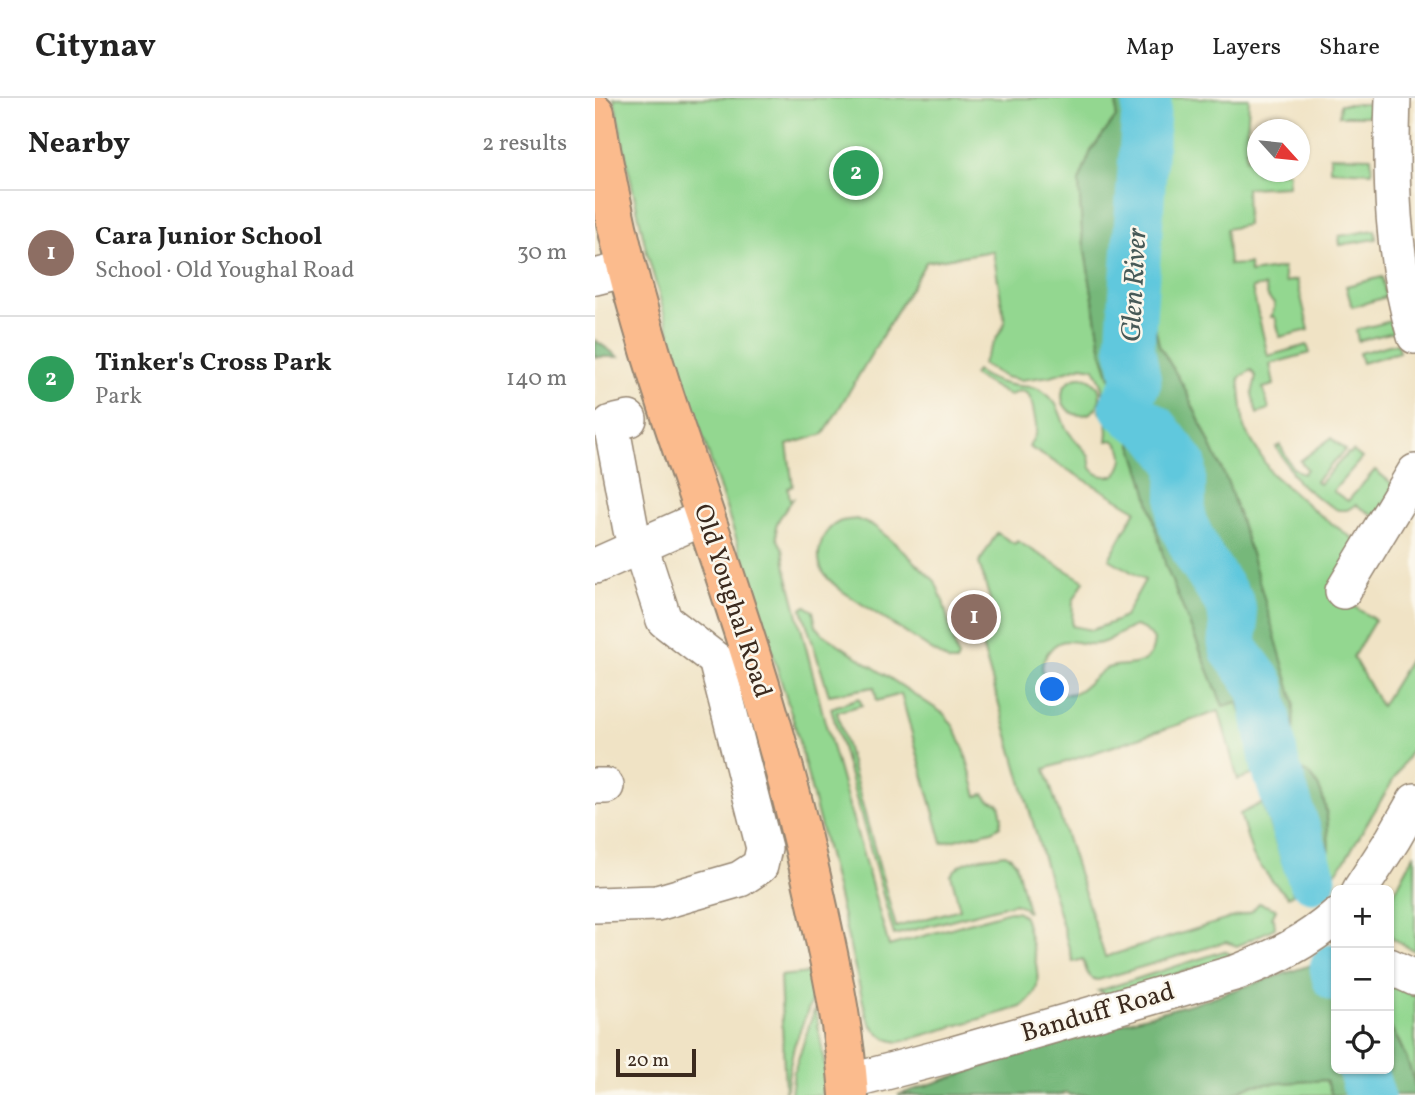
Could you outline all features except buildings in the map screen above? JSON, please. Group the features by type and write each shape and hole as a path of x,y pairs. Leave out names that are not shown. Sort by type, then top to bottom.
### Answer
{"main road":[{"name":"Old Youghal Road","path":"595,113 602,156 611,273 646,335 763,694 793,800 825,943 842,1031 848,1088"}],"street":[{"path":"1393,98 1391,187 1405,301 1415,336"},
{"path":"595,905 657,903 740,879 760,866 764,848 716,660 664,620 640,546 631,530 611,423 629,419"},
{"path":"1343,591 1415,472"},
{"path":"595,566 705,517"},
{"path":"1363,885 1394,839 1415,800"},
{"name":"Banduff Road","path":"848,1088 954,1054 1238,972 1274,958 1331,923"},
{"path":"1394,968 1415,978"}],"green space":[{"path":"614,98 1117,98 1116,117 1091,151 1079,182 1082,233 1102,353 1143,478 1166,566 1223,706 1238,701 1260,772 1238,780 1219,711 1045,769 1105,957 1251,912 1259,903 1276,909 1272,917 1275,928 1237,946 1226,942 1098,980 1089,976 1083,959 1073,962 982,645 995,616 979,563 997,533 1015,544 1017,541 1084,581 1073,601 1072,626 1092,630 1125,616 1145,580 1109,559 1136,510 1029,447 1036,427 1028,394 1021,391 1010,396 973,375 976,371 998,382 1043,391 1055,403 1066,428 1088,455 1093,471 1099,475 1113,476 1121,465 1123,456 1118,444 1113,440 1107,441 1107,425 1099,411 1103,389 1094,368 1082,366 1051,376 1020,380 1005,377 982,364 1005,323 993,251 926,262 824,434 787,445 793,486 788,488 790,500 793,499 776,526 777,538 783,549 824,718 889,946 1010,911 1017,912 1025,919 1038,978 1035,991 1021,1007 900,1042 888,1039 875,1029 866,1014 795,726 676,355 646,249","holes":["1135,626 1146,631 1154,640 1150,655 1142,662 1105,669 1071,694 1058,691 1045,678 1042,671 1043,662 1048,652 1057,644 1069,641 1101,643"]},
{"path":"1117,98 1156,98 1150,175 1153,319 1159,345 1184,387 1228,483 1253,560 1294,702 1295,768 1308,774 1323,797 1328,826 1328,882 1294,881 1238,702 1223,706 1166,567 1143,478 1102,353 1082,233 1079,182 1091,151 1116,117"},
{"path":"1156,98 1249,98 1247,182 1288,182 1288,186 1246,188 1247,225 1226,229 1229,265 1249,264 1250,273 1283,268 1285,282 1297,280 1309,330 1280,337 1275,317 1271,317 1274,303 1265,286 1252,288 1268,356 1307,345 1310,353 1270,364 1274,385 1263,388 1269,409 1257,414 1252,394 1256,377 1251,370 1239,378 1244,428 1271,473 1317,513 1361,544 1333,593 1375,620 1353,657 1381,706 1415,651 1415,744 1345,860 1328,882 1329,841 1323,797 1318,785 1308,774 1295,769 1293,742 1253,560 1228,483 1184,387 1159,345 1153,319 1150,175"},
{"path":"1340,104 1372,104 1372,116 1339,116"},
{"path":"1330,156 1371,157 1372,172 1330,170"},
{"path":"1375,230 1376,239 1340,245 1339,236"},
{"path":"1382,277 1386,297 1352,307 1346,286"},
{"path":"1391,321 1394,332 1358,341 1356,330"},
{"path":"595,340 619,357 595,357"},
{"path":"1397,343 1399,352 1362,363 1359,353"},
{"path":"1081,377 1094,383 1100,396 1094,409 1081,415 1068,409 1062,396 1068,383"},
{"path":"1331,438 1345,450 1316,481 1319,484 1353,451 1362,458 1333,491 1348,501 1375,470 1395,486 1376,517 1356,505 1347,510 1338,510 1319,499 1298,482 1276,447 1280,445 1292,467 1303,474 1307,469 1300,461"},
{"path":"856,519 874,526 935,581 958,658 956,662 950,662 842,591 824,573 819,553 822,540 833,525"},
{"path":"806,606 813,611 816,626 823,634 944,714 954,727 964,749 977,796 984,794 989,800 999,804 1002,817 1000,826 992,831 942,843 901,694 877,701 874,687 829,695 802,609"},
{"path":"859,698 862,705 837,712 896,927 960,909 951,875 955,869 975,859 1005,854 1016,863 1027,912 1015,903 894,935 831,708"},
{"path":"1262,803 1293,894 1288,897 1253,856 1240,814"},
{"path":"1415,853 1415,951 1394,940 1394,893"},
{"path":"1224,951 1234,956 1107,995 1098,991"},
{"path":"1331,960 1331,1074 1394,1074 1394,1034 1410,1068 1415,1095 1332,1095 1326,1080 1252,1085 1230,1095 898,1095 1082,1034 1201,1001"},
{"path":"808,973 813,997 794,1046 785,1092 780,976"},
{"path":"1394,986 1415,996 1415,1083 1394,1033"},
{"path":"815,1008 827,1079 821,1095 791,1095 794,1072"},
{"path":"1326,1080 1332,1095 1230,1095 1252,1085"}],"waterway":[{"name":"Glen River","path":"1147,98 1130,346 1137,381 1124,406 1154,428 1182,464 1181,520 1198,555 1231,605 1234,628 1232,642 1235,651 1261,686 1275,765 1312,878"},
{"name":"Glen River","path":"1364,1074 1370,1095"}],"place":[{"name":"Tinker's Cross Park","path":"856,173"},
{"name":"Cara Junior School","path":"974,617"}]}
